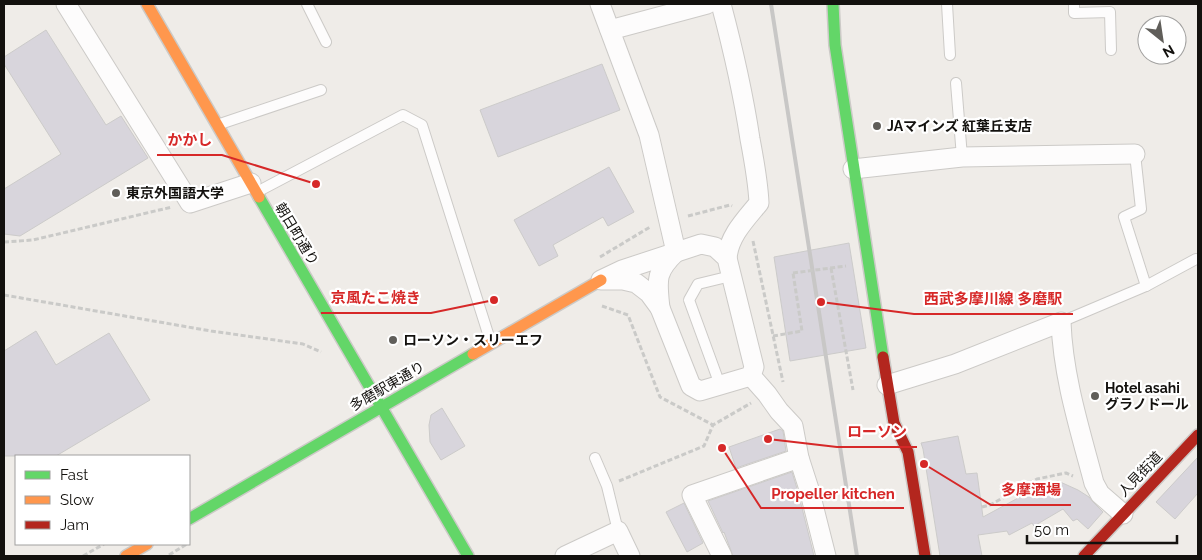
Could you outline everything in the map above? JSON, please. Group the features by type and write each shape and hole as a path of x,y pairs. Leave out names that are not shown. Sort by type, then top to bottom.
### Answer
{"street":[{"path":"66,4 190,203 253,188"},
{"name":"朝日町通り","path":"147,4 468,556"},
{"path":"600,4 649,135 676,252"},
{"path":"610,30 707,4"},
{"path":"601,280 622,270 716,238 739,214 759,203 758,185 736,59 721,4"},
{"path":"833,4 835,45 887,385 894,423 908,452 925,556"},
{"path":"853,169 962,157 1135,154"},
{"path":"739,214 735,233 728,248 729,267 754,367 751,376"},
{"path":"701,244 715,247 729,267"},
{"path":"676,252 660,271 657,284 660,308 691,386 700,391 751,376"},
{"path":"601,280 623,280 636,283 649,293 660,308"},
{"name":"多磨駅東通り","path":"190,519 601,280"},
{"path":"887,385 955,364 1061,322 1071,397 1094,483 1100,494 1123,514"},
{"path":"751,376 793,426 799,458 826,556"},
{"name":"人見街道","path":"1084,556 1198,435"},
{"path":"722,556 692,495 799,458"},
{"path":"565,556 618,531 630,556"},
{"path":"126,556 145,545"}],"lane":[{"path":"307,4 326,42"},
{"path":"947,4 950,55"},
{"path":"1074,4 1074,13 1110,12 1111,50"},
{"path":"956,83 962,157"},
{"path":"218,125 321,90"},
{"path":"253,188 403,115 422,125 491,344"},
{"path":"1135,154 1141,209 1124,217 1146,286"},
{"path":"1061,322 1146,286 1196,259"},
{"path":"720,385 689,300 698,284 729,267"},
{"path":"595,458 607,486 618,531"}],"path":[{"path":"4,242 33,240 190,203"},
{"path":"599,257 648,228 730,204 739,214"},
{"path":"773,336 802,331 793,273 846,266"},
{"path":"831,268 853,390"},
{"path":"4,295 211,331 303,344 329,355"},
{"path":"598,305 628,315 660,396 713,425"},
{"path":"982,507 990,505 1037,480 1066,473 1094,483"},
{"path":"83,556 102,545"},
{"path":"166,556 186,545"}],"building":[{"path":"46,30 106,125 121,116 148,158 20,236 4,234 4,189 61,154 4,64 4,57"},
{"path":"602,64 620,110 498,157 480,110"},
{"path":"609,167 634,212 608,226 603,217 553,245 558,256 539,266 514,220"},
{"path":"849,243 866,348 790,361 774,257"},
{"path":"36,331 56,365 109,333 150,400 58,455 4,456 4,351"},
{"path":"442,408 465,446 441,460 430,442 429,425 431,415"},
{"path":"780,429 783,431 786,451 736,468 729,447"},
{"path":"958,436 966,474 977,473 983,517 1044,484 1058,481 1089,497 1103,512 1088,529 1077,519 1073,521 1063,509 1034,526 1032,523 1009,535 1007,531 978,535 982,556 940,556 921,443"},
{"path":"1198,457 1198,493 1175,519 1156,502"},
{"path":"792,472 814,556 733,556 724,532 708,501"},
{"path":"684,503 703,543 687,552 666,512"}],"railway":[{"path":"771,4 857,556"}],"traffic: fast":[{"path":"833,4 835,45 883,357"},
{"path":"259,197 468,556"},
{"path":"190,518 473,354"}],"traffic: slow":[{"path":"147,4 259,197"},
{"path":"473,354 601,280"},
{"path":"126,556 145,545"}],"traffic: jam":[{"path":"883,357 894,423 908,452 925,556"},
{"path":"1084,556 1198,435"}],"place":[{"name":"JAマインズ 紅葉丘支店","path":"877,126"},
{"name":"かかし","path":"316,184"},
{"name":"東京外国語大学","path":"116,193"},
{"name":"京風たこ焼き","path":"494,300"},
{"name":"西武多摩川線 多磨駅","path":"821,302"},
{"name":"ローソン・スリーエフ","path":"393,340"},
{"name":"Hotel asahi グラノドール","path":"1095,396"},
{"name":"ローソン","path":"768,439"},
{"name":"Propeller kitchen","path":"722,448"},
{"name":"多摩酒場","path":"924,464"}]}
